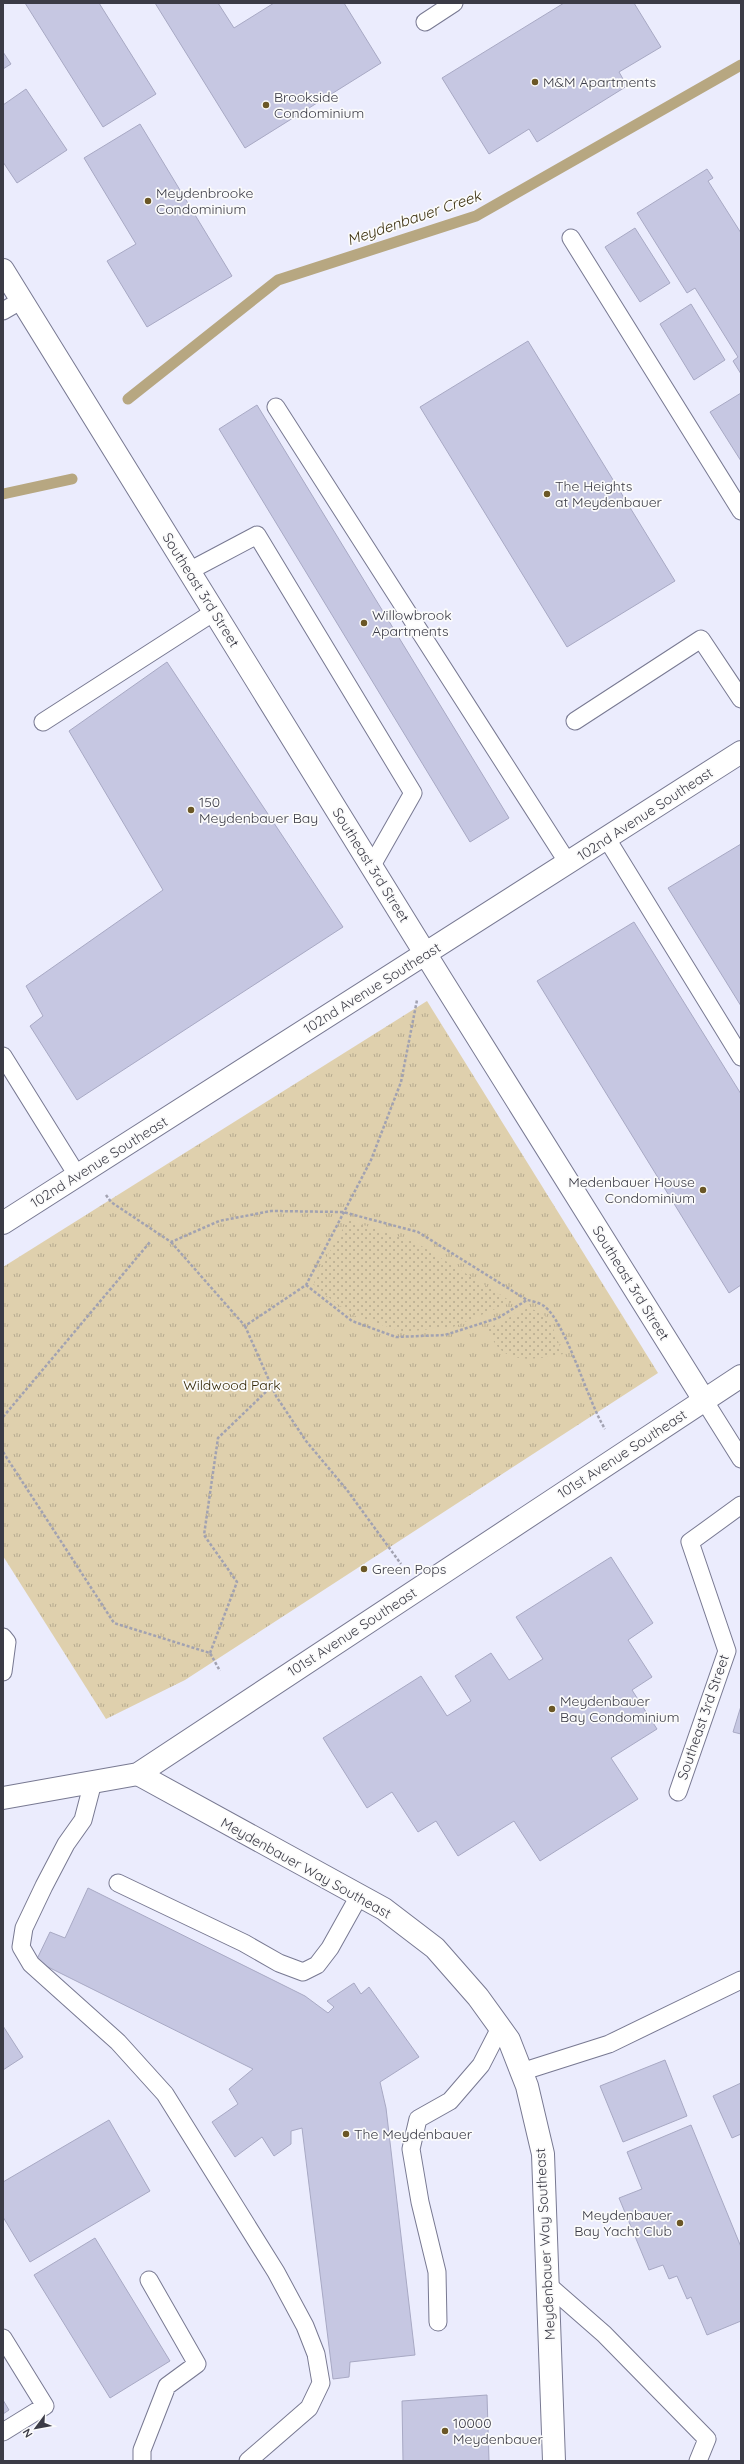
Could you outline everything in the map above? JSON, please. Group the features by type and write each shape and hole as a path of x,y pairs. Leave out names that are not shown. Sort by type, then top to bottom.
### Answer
{"street":[{"name":"Southeast 3rd Street","path":"3,270 371,867 704,1400"},
{"name":"102nd Avenue Southeast","path":"3,1223 741,752"},
{"name":"101st Avenue Southeast","path":"3,1798 138,1774 741,1376"},
{"name":"Meydenbauer Way Southeast","path":"138,1774 384,1909 435,1948 478,1997 509,2040 521,2072 543,2154 554,2461"}],"lane":[{"path":"425,22 454,3"},
{"path":"571,238 741,511"},
{"path":"3,311 22,300"},
{"path":"276,407 568,863"},
{"path":"189,571 257,535 413,793 371,867"},
{"path":"43,722 214,612"},
{"path":"576,721 701,638 741,699"},
{"path":"606,839 741,1057"},
{"path":"3,1056 77,1175"},
{"name":"Southeast 3rd Street","path":"704,1400 741,1459"},
{"name":"Southeast 3rd Street","path":"678,1792 727,1651 690,1542 741,1505"},
{"path":"3,1637 6,1642 3,1672"},
{"path":"92,1782 83,1820 66,1844 44,1886 24,1928 21,1947 31,1964 118,2042 165,2094 276,2272 305,2326 316,2354 321,2383 309,2408 248,2461"},
{"path":"118,1883 244,1943 279,1963 303,1972 317,1965 330,1948 359,1896"},
{"path":"521,2072 609,2044 741,1980"},
{"path":"438,2322 437,2272 420,2202 412,2149 418,2119 450,2101 481,2065 500,2028"},
{"path":"142,2461 142,2450 167,2386 197,2364 149,2280"},
{"path":"548,2284 604,2334 707,2439 698,2461"},
{"path":"3,2338 45,2406 3,2432"}],"path":[{"path":"245,1326 306,1285 371,1160 401,1082 418,996"},
{"path":"102,1190 111,1202 171,1242 245,1326 272,1386 306,1441 360,1507 418,1589"},
{"path":"171,1242 219,1221 271,1211 343,1212 418,1232 527,1300 544,1305 557,1321 594,1412 621,1455"},
{"path":"3,1416 150,1242"},
{"path":"306,1285 352,1321 396,1337 445,1335 498,1318 527,1300"},
{"path":"210,1653 237,1582 204,1535 218,1438 272,1386"},
{"path":"3,1452 114,1623 210,1653 220,1671"}],"green space":[{"name":"Wildwood Park","path":"427,1001 658,1373 185,1680 106,1719 3,1556 3,1267"},
{"path":"348,1220 415,1242 512,1302 453,1327 402,1332 353,1315 314,1287 315,1277"},
{"path":"526,1309 541,1313 547,1318 551,1324 563,1354 528,1359 519,1358 503,1352 497,1346 487,1329"}],"building":[{"path":"25,3 99,3 156,94 103,127"},
{"name":"Brookside Condominium","path":"155,3 218,3 234,28 274,3 344,3 381,63 245,148"},
{"name":"M&M Apartments","path":"564,3 634,3 661,47 619,72 627,86 537,142 529,129 489,154 442,78"},
{"path":"3,52 11,64 3,69"},
{"path":"26,89 67,150 17,183 3,162 3,105"},
{"name":"Meydenbrooke Condominium","path":"140,124 232,276 147,327 107,261 136,244 84,158"},
{"path":"707,169 713,178 708,181 741,233 741,374 733,361 738,357 695,288 687,293 637,213"},
{"path":"635,228 670,283 640,302 605,247"},
{"path":"691,304 725,360 694,380 660,324"},
{"name":"The Heights at Meydenbauer","path":"528,341 675,581 567,647 420,407"},
{"path":"741,393 741,461 710,412"},
{"name":"Willowbrook Apartments","path":"257,405 509,818 470,842 219,429"},
{"name":"150 Meydenbauer Bay","path":"167,662 343,927 77,1100 30,1026 43,1016 26,986 163,890 69,731"},
{"path":"741,844 741,1006 668,888"},
{"name":"Medenbauer House Condominium","path":"634,922 741,1094 741,1285 729,1293 537,981"},
{"name":"Meydenbauer Bay Condominium","path":"611,1557 653,1623 628,1640 652,1677 632,1690 657,1729 611,1758 638,1799 540,1861 514,1821 458,1856 436,1821 418,1832 392,1792 367,1808 323,1738 421,1676 447,1716 471,1701 455,1676 491,1653 509,1680 543,1659 516,1617"},
{"path":"741,1706 741,1734 733,1732"},
{"name":"The Meydenbauer","path":"88,1888 305,1996 328,2013 334,2007 327,2001 354,1983 361,1994 369,1987 419,2057 380,2082 386,2108 415,2355 350,2362 349,2377 333,2379 302,2128 291,2131 291,2144 274,2156 262,2137 235,2157 212,2122 238,2104 229,2089 253,2069 36,1961 50,1932 65,1938"},
{"path":"3,2026 23,2057 3,2070"},
{"path":"665,2060 687,2116 623,2142 600,2086"},
{"path":"741,2083 741,2134 732,2138 713,2096"},
{"path":"109,2120 150,2191 30,2262 3,2217 3,2182"},
{"name":"Meydenbauer Bay Yacht Club","path":"691,2125 741,2247 741,2321 707,2335 691,2297 687,2299 677,2276 669,2279 663,2265 649,2270 619,2198 642,2189 627,2152"},
{"path":"95,2238 170,2361 110,2398 34,2275"},
{"name":"10000 Meydenbauer","path":"487,2395 489,2461 403,2461 402,2401"},
{"path":"3,2400 9,2410 3,2414"}],"waterway":[{"name":"Meydenbauer Creek","path":"128,399 278,280 476,216 741,65"},
{"name":"Meydenbauer Creek","path":"3,494 72,479"}],"place":[{"name":"M&M Apartments","path":"535,82"},
{"name":"Brookside Condominium","path":"266,105"},
{"name":"Meydenbrooke Condominium","path":"148,201"},
{"name":"The Heights at Meydenbauer","path":"547,494"},
{"name":"Willowbrook Apartments","path":"364,623"},
{"name":"150 Meydenbauer Bay","path":"191,810"},
{"name":"Medenbauer House Condominium","path":"703,1190"},
{"name":"Green Pops","path":"364,1569"},
{"name":"Meydenbauer Bay Condominium","path":"552,1709"},
{"name":"The Meydenbauer","path":"346,2134"},
{"name":"Meydenbauer Bay Yacht Club","path":"680,2223"},
{"name":"10000 Meydenbauer","path":"445,2431"}]}
